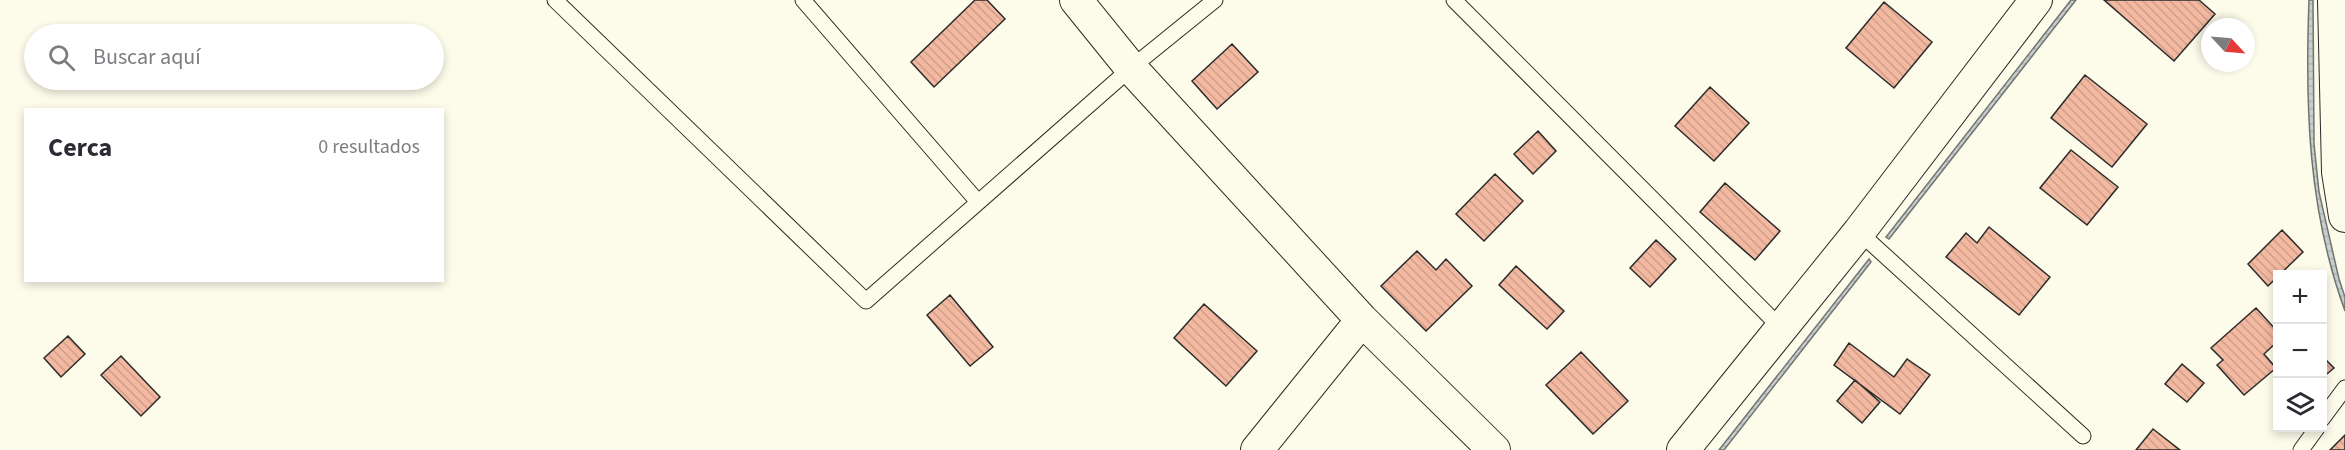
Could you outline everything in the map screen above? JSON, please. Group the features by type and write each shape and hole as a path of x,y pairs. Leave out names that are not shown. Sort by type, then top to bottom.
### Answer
{"street":[{"path":"1076,0 1131,68 1362,320 1494,450"},
{"path":"1683,450 1859,232 2036,0"},
{"path":"2338,15 2338,172 2345,216"},
{"path":"1257,450 1362,320"}],"lane":[{"path":"555,0 866,301 1131,68 1215,0"},
{"path":"803,0 978,202"},
{"path":"1454,0 1782,329"},
{"path":"1859,232 2084,436"},
{"path":"2327,412 2345,388"},
{"path":"2301,450 2314,432"}],"shaded area":[{"path":"2071,0 2076,0 1889,239 1886,237"},
{"path":"2309,0 2313,0 2314,144 2319,192 2345,297 2345,311 2323,235 2316,196 2309,118"},
{"path":"1869,259 1871,262 1724,450 1719,450"}],"building":[{"path":"975,0 987,0 1005,19 934,87 911,62"},
{"path":"2104,0 2199,0 2215,14 2212,18 2201,18 2201,30 2174,61"},
{"path":"1884,2 1932,42 1894,88 1846,48"},
{"path":"1232,44 1258,72 1217,109 1192,81"},
{"path":"2085,75 2147,124 2112,167 2051,118"},
{"path":"1710,87 1749,123 1714,161 1675,126"},
{"path":"1538,131 1556,151 1533,174 1514,154"},
{"path":"2071,150 2118,187 2087,225 2040,188"},
{"path":"1495,174 1523,201 1484,241 1456,214"},
{"path":"1725,183 1780,231 1755,260 1700,212"},
{"path":"1989,227 2050,277 2019,315 1946,257 1966,233 1977,243"},
{"path":"2282,230 2303,252 2284,270 2273,270 2273,281 2268,286 2248,264"},
{"path":"1656,240 1676,259 1650,287 1630,268"},
{"path":"1417,251 1436,270 1446,259 1472,286 1426,331 1381,286"},
{"path":"1516,266 1564,311 1547,329 1499,285"},
{"path":"950,295 993,347 970,366 927,315"},
{"path":"1204,304 1257,351 1226,386 1174,338"},
{"path":"2256,308 2273,327 2273,346 2264,354 2273,364 2273,371 2244,395 2217,365 2223,360 2211,348"},
{"path":"68,336 85,354 61,377 44,358"},
{"path":"1849,343 1894,377 1907,359 1930,375 1900,414 1834,365"},
{"path":"1581,352 1628,401 1593,434 1546,385"},
{"path":"121,356 160,397 141,416 101,375"},
{"path":"2327,361 2334,368 2327,374"},
{"path":"2182,364 2204,383 2187,402 2165,384"},
{"path":"1855,380 1880,402 1862,423 1837,401"},
{"path":"2153,429 2180,450 2136,450"},
{"path":"2345,435 2345,450 2330,450"}]}
